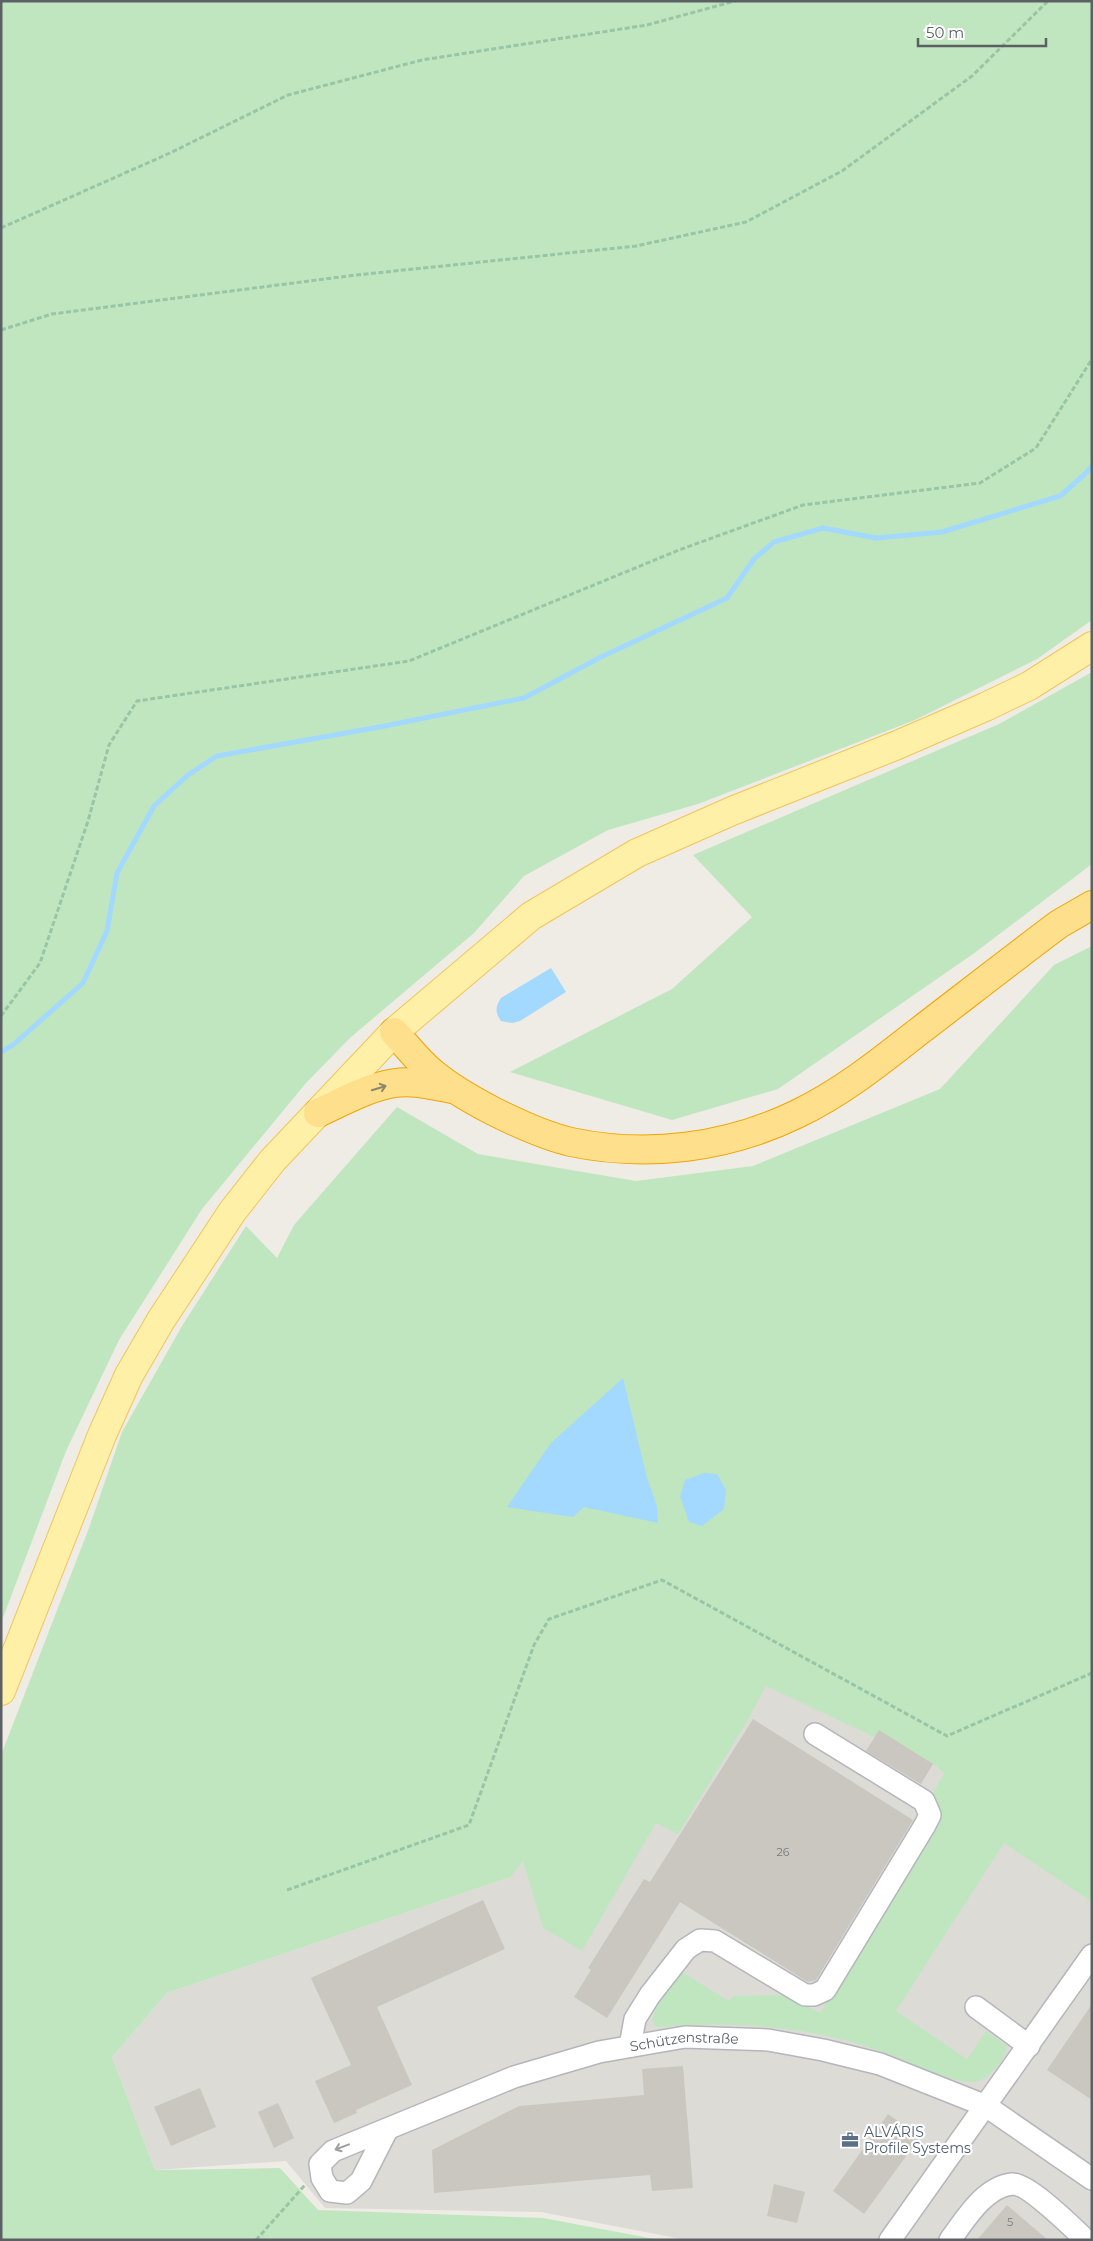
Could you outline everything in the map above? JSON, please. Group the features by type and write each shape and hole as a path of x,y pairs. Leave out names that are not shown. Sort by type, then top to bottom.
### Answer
{"highway":[{"path":"394,1032 433,1074 454,1089 513,1121 570,1142 615,1148 684,1147 723,1141 754,1133 798,1114 850,1083 1058,924 1092,905"},
{"path":"318,1112 372,1090 395,1083 421,1083 454,1089"}],"main road":[{"path":"1,1691 74,1504 129,1375 166,1312 232,1212 272,1161 394,1032 531,916 637,853 732,811 985,708 1029,686 1092,646"}],"street":[{"path":"630,2046 635,2019 650,1995 686,1949 700,1940 715,1941 805,1995 814,1995 825,1990 925,1825 930,1815 924,1801 815,1734"},
{"path":"890,2240 1092,1955"},
{"path":"976,2007 1029,2046"},
{"name":"Schützenstraße","path":"322,2178 320,2164 332,2151 514,2077 599,2052 685,2037 768,2040 824,2050 880,2064 986,2106 1092,2178"},
{"path":"322,2178 330,2191 347,2193 362,2181 387,2130"},
{"path":"950,2240 977,2204 998,2189 1014,2184 1027,2189 1086,2240"}],"path":[{"path":"1,228 170,153 288,95 422,60 647,25 735,1"},
{"path":"1,330 52,314 356,275 636,246 746,222 849,166 972,76 1048,1"},
{"path":"1,1016 40,963 88,821 109,745 137,701 409,661 679,550 803,505 980,483 1036,448 1092,359"},
{"path":"287,1890 469,1825 534,1645 549,1619 662,1580 947,1736 1092,1673"},
{"path":"256,2240 307,2183 322,2178"}],"shaded area":[{"path":"694,1621 1092,1702 1092,2240 687,2240 541,2212 325,2208 286,2161 155,2170 112,2057 167,1993 511,1877"}],"green space":[{"path":"1,1 1092,1 1092,620 1037,659 915,720 698,804 608,830 524,876 474,933 351,1037 306,1083 202,1209 119,1340 66,1451 1,1623"},
{"path":"1092,672 1092,864 973,954 778,1089 672,1120 510,1072 672,989 752,917 693,855 999,724"},
{"path":"1092,946 1092,1902 1004,1843 896,2011 967,2059 986,2031 1007,2046 1004,2056 989,2076 979,2081 960,2081 868,2047 809,2032 749,2026 655,2026 652,2020 655,2011 680,1971 729,2001 733,1996 786,1995 820,2013 939,1810 932,1795 944,1773 936,1766 766,1686 748,1720 678,1834 656,1823 582,1951 543,1928 523,1861 511,1877 167,1993 112,2057 155,2170 280,2168 318,2210 543,2218 660,2240 1,2240 1,1755 89,1528 122,1432 182,1326 246,1226 277,1258 294,1225 397,1107 478,1154 636,1181 753,1166 940,1089 1054,965"}],"water":[{"path":"551,968 566,992 520,1021 512,1023 501,1021 497,1010 501,998"},
{"path":"623,1378 646,1474 657,1507 658,1523 584,1507 573,1517 507,1507 551,1443"},
{"path":"704,1473 717,1474 726,1490 724,1509 702,1526 689,1522 680,1496 685,1480"}],"building":[{"path":"753,1719 913,1820 816,1980 808,1982 680,1902 607,2018 574,1997 591,1970 588,1968 644,1879 650,1882"},
{"path":"879,1730 933,1764 921,1784 866,1751"},
{"path":"483,1900 505,1949 377,2007 412,2085 356,2110 357,2113 334,2123 315,2081 351,2065 311,1978"},
{"path":"1092,2004 1092,2100 1047,2070"},
{"path":"683,2066 693,2188 652,2191 650,2175 434,2193 432,2150 519,2106 644,2095 642,2069"},
{"path":"200,2088 216,2127 171,2146 154,2107"},
{"path":"278,2103 294,2138 274,2148 258,2112"},
{"path":"888,2114 920,2137 864,2214 833,2191"},
{"path":"774,2184 805,2192 797,2223 767,2216"},
{"path":"1007,2205 1048,2240 977,2240"}],"waterway":[{"path":"1,1052 13,1045 83,983 107,931 117,873 154,806 188,775 217,756 385,726 524,698 601,657 727,598 754,559 774,542 823,528 876,538 942,532 1060,496 1092,466"}],"place":[{"name":"ALVÁRIS Profile Systems","path":"850,2140"}]}
